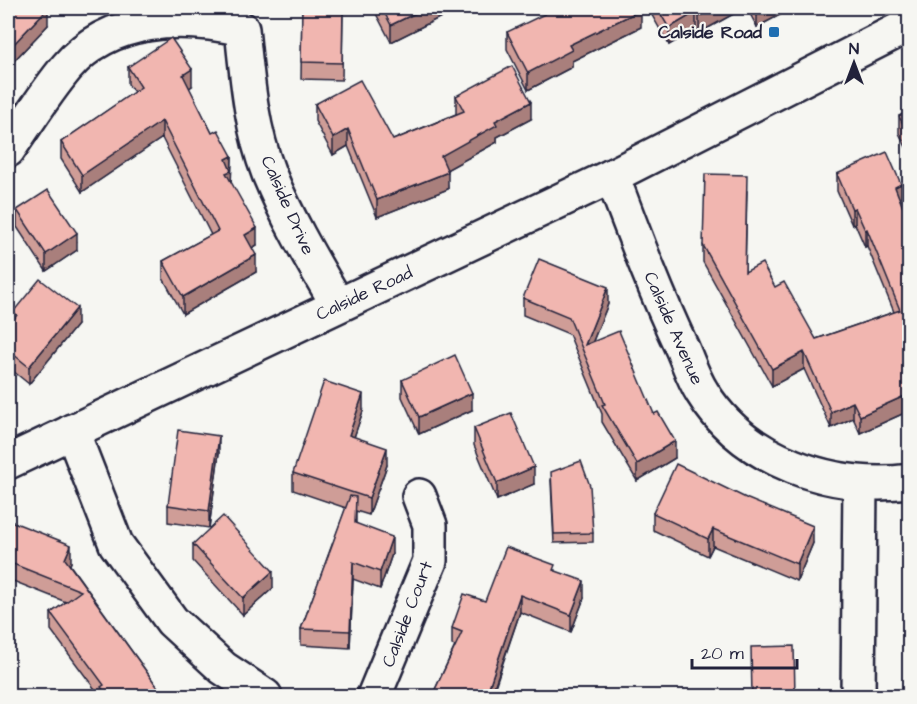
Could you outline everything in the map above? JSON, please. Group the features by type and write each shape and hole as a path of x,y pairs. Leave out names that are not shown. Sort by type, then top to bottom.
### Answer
{"street":[{"name":"Calside Drive","path":"8,150 68,66 95,43 157,20 212,22 247,18 249,100 269,172 297,233 338,305"},
{"name":"Calside Road","path":"8,462 612,176 899,30 909,20"},
{"name":"Calside Avenue","path":"612,176 666,315 702,393 732,428 779,460 832,479 860,483 909,481"},
{"path":"72,431 116,544 172,621 223,668 265,696"},
{"path":"858,696 860,483"},
{"name":"Calside Court","path":"374,696 430,561 430,525 419,496"}],"building":[{"path":"8,8 48,8 9,49 8,48"},
{"path":"302,8 343,8 342,63 301,62"},
{"path":"382,8 426,8 391,25"},
{"path":"557,8 640,8 641,10 569,45 572,50 528,73 507,32"},
{"path":"657,8 715,8 699,16 696,12 669,28"},
{"path":"171,38 192,69 183,75 212,133 218,130 232,156 226,159 231,171 226,173 257,228 245,235 256,255 183,297 163,261 218,231 162,121 82,175 61,142 141,87 128,67"},
{"path":"512,66 531,102 495,121 497,125 441,156 448,172 377,200 348,129 333,138 315,104 360,80 393,140 464,111 456,96"},
{"path":"909,111 909,136 899,116"},
{"path":"887,152 901,184 895,187 909,223 909,394 860,416 853,402 831,412 804,352 772,369 703,245 705,174 747,175 745,272 762,263 775,287 784,282 816,339 900,310 867,229 865,230 855,208 852,209 837,174"},
{"path":"48,190 77,233 46,254 17,210"},
{"path":"539,259 608,287 585,345 619,331 654,414 658,412 675,441 637,464 602,405 605,404 569,317 523,298"},
{"path":"40,279 77,308 29,367 8,350 8,327 17,315 13,312"},
{"path":"455,355 472,393 419,417 402,380"},
{"path":"324,381 363,394 349,435 387,448 369,498 293,473"},
{"path":"511,413 534,467 497,483 474,428"},
{"path":"178,430 219,436 209,511 168,505"},
{"path":"581,461 590,486 593,533 554,534 551,472"},
{"path":"676,464 748,499 813,526 797,564 713,529 708,539 653,513"},
{"path":"350,496 356,497 355,523 392,537 380,572 353,562 350,631 301,629"},
{"path":"223,516 273,571 243,598 193,544"},
{"path":"8,520 71,545 65,559 164,696 108,696 101,687 104,685 51,613 81,591 8,562"},
{"path":"506,547 555,565 553,570 584,581 571,615 520,595 488,690 501,696 432,696 462,632 452,628 464,594 485,601"},
{"path":"794,646 795,696 752,696 751,647"}],"place":[{"name":"Calside Road","path":"774,32"}]}
